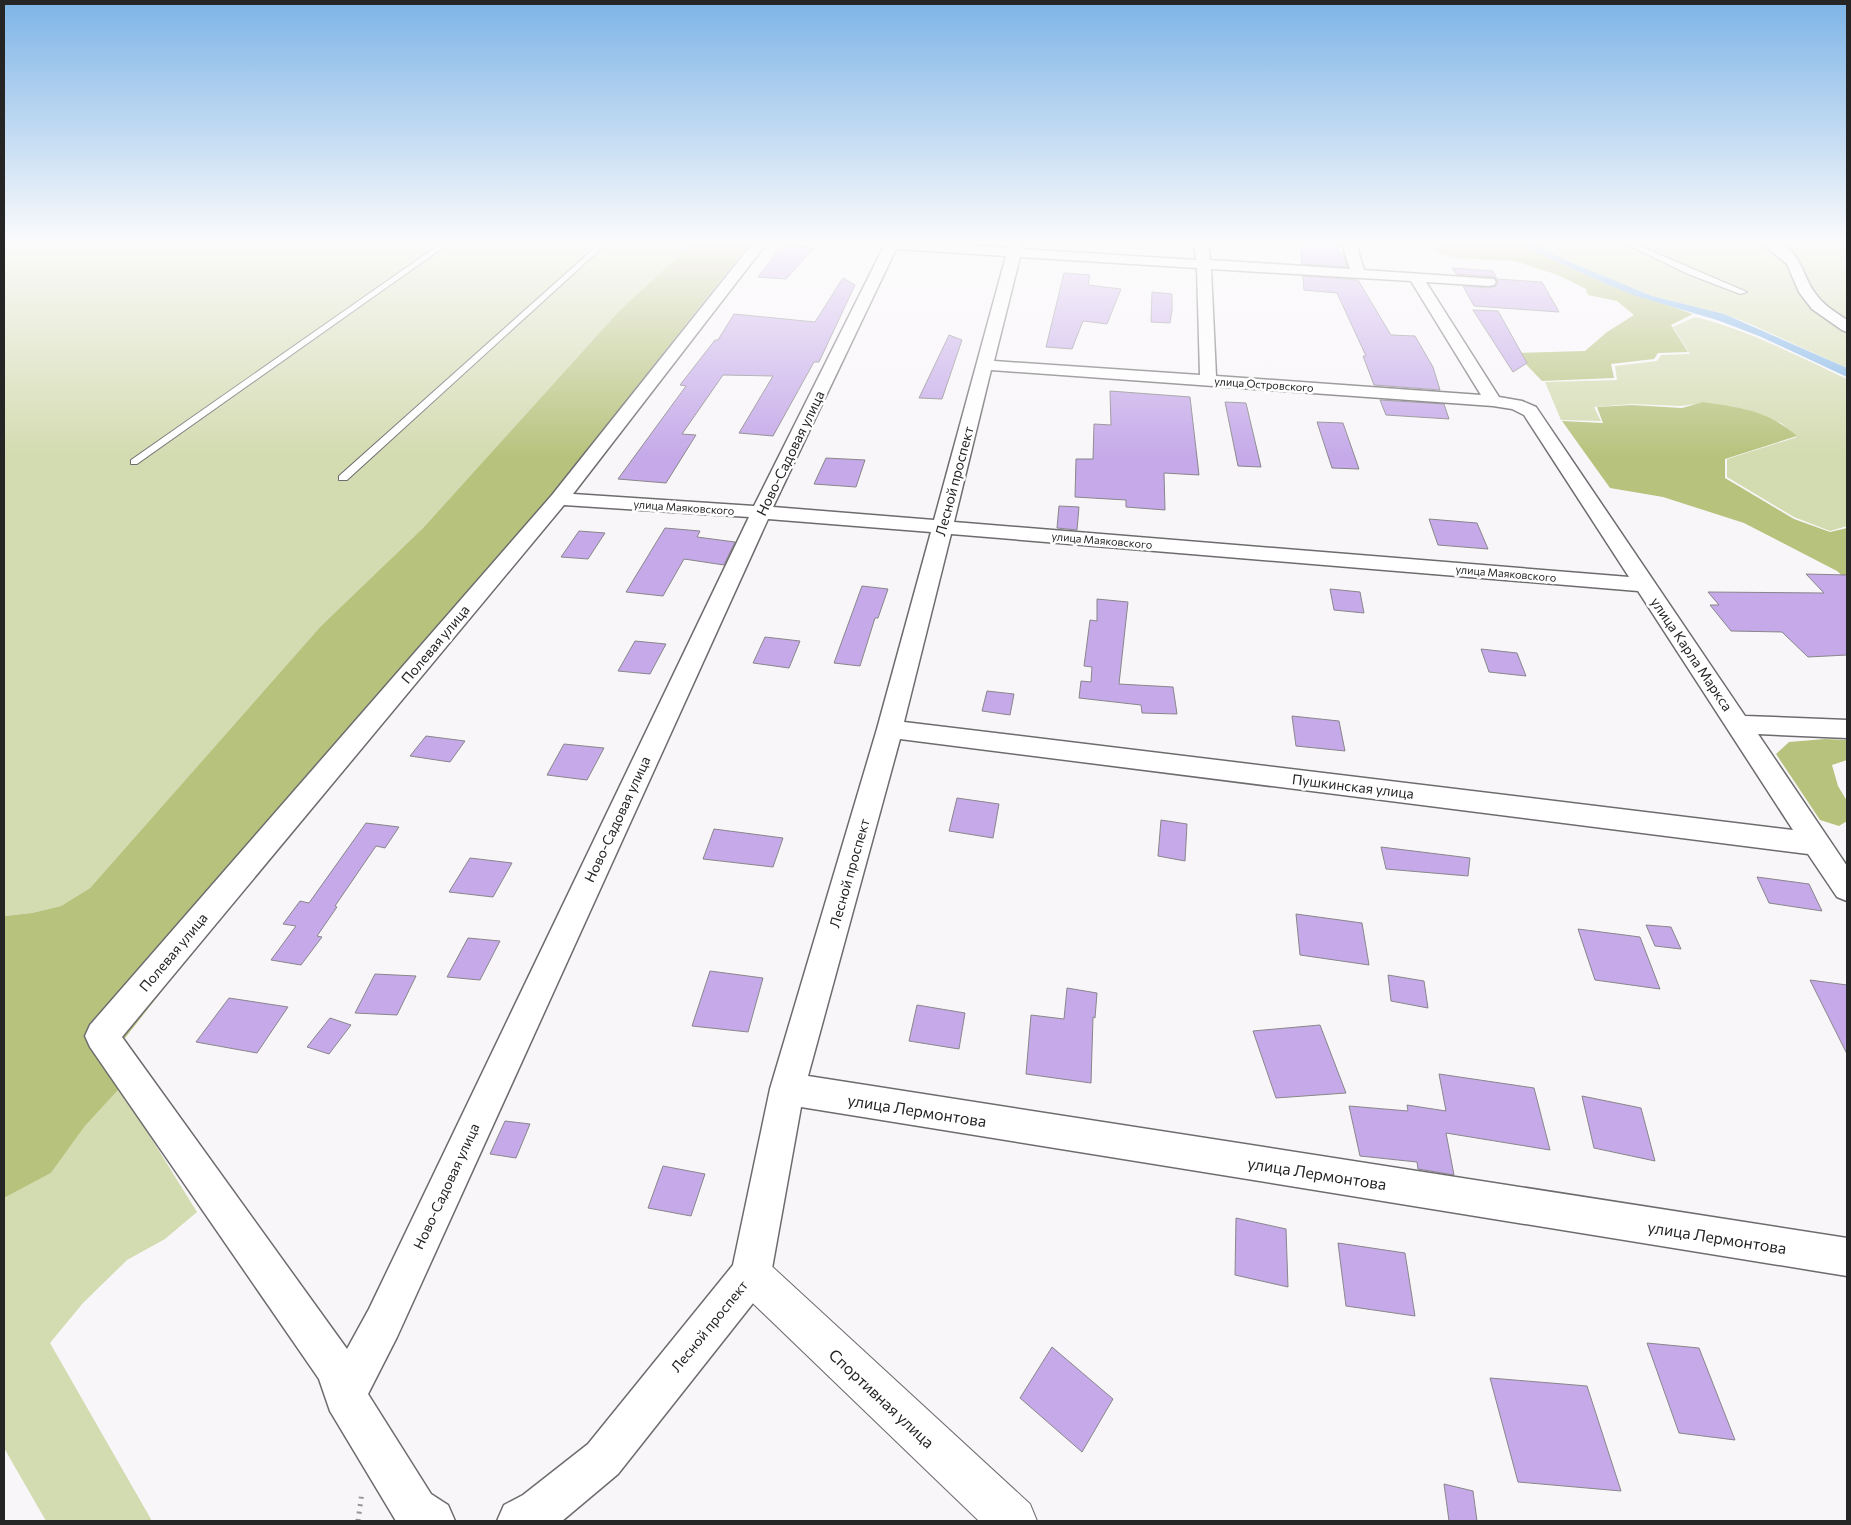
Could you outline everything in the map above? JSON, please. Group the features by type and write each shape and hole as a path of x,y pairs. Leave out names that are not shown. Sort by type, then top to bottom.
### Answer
{"street":[{"name":"Полевая улица","path":"345,1396 336,1369 102,1036 559,499 704,315"},
{"name":"Ново-Садовая улица","path":"345,1396 383,1323 761,512 857,315"},
{"name":"Лесной проспект","path":"520,1521 539,1511 603,1459 751,1274 787,1089 890,729 941,527 998,315"},
{"path":"1206,315 1208,380"},
{"path":"1439,315 1493,401"},
{"path":"1830,315 1847,327"},
{"name":"улица Островского","path":"986,365 1493,401 1516,405 1530,411 1537,420"},
{"name":"улица Карла Маркса","path":"1537,420 1847,889"},
{"name":"улица Маяковского","path":"559,499 761,512 1646,585"},
{"path":"1738,724 1847,729"},
{"name":"Пушкинская улица","path":"890,729 1817,844"},
{"name":"улица Лермонтова","path":"787,1089 1847,1258"},
{"name":"Спортивная улица","path":"751,1274 1012,1521"},
{"path":"345,1396 415,1510 432,1521"}],"lane":[{"path":"134,462 343,315"},
{"path":"343,478 524,315"}],"green space":[{"path":"4,315 615,315 423,528 321,626 90,888 61,906 32,913 4,916"},
{"path":"615,315 693,315 103,1066 120,1088 85,1126 51,1173 4,1198 4,916 32,913 61,906 90,888 321,626 423,528"},
{"path":"1634,315 1691,315 1671,325 1688,352 1658,353 1654,359 1611,364 1614,378 1542,381 1515,353 1585,351 1607,332"},
{"path":"1727,315 1847,315 1847,368"},
{"path":"1695,317 1753,336 1847,379 1847,526 1830,531 1794,517 1727,477 1727,459 1797,437 1781,423 1705,403 1680,406 1631,404 1594,407 1601,421 1561,420 1545,382 1617,380 1615,366 1657,361 1661,355 1690,354 1673,327"},
{"path":"1703,402 1764,415 1786,427 1797,436 1725,459 1725,478 1794,519 1830,532 1847,528 1847,580 1837,571 1744,523 1663,497 1610,488 1562,421 1603,423 1597,407 1632,405 1682,408"},
{"path":"1825,739 1847,740 1847,760 1832,765 1838,786 1847,801 1847,821 1839,826 1820,820 1776,754 1789,742"},
{"path":"120,1088 197,1212 165,1239 127,1260 83,1303 50,1343 152,1521 46,1521 4,1448 4,1198 51,1173 85,1126"}],"water":[{"path":"1701,315 1727,315 1847,368 1847,377 1759,336"}],"building":[{"path":"733,315 815,322 819,315 841,315 819,362 814,362 773,436 739,433 773,376 723,375 682,434 696,435 666,483 618,479 686,386 680,385 715,340 718,340"},
{"path":"1054,315 1111,315 1107,324 1083,321 1072,349 1046,347"},
{"path":"1151,315 1171,315 1170,323 1151,322"},
{"path":"1347,315 1379,315 1391,335 1415,336 1433,367 1440,390 1374,385 1363,356 1366,356"},
{"path":"1476,315 1500,315 1527,363 1513,372"},
{"path":"949,335 962,340 942,399 919,398"},
{"path":"1110,391 1190,397 1199,475 1164,473 1165,510 1126,507 1126,500 1075,497 1076,459 1093,459 1094,424 1111,425"},
{"path":"1380,400 1444,404 1449,419 1386,415"},
{"path":"1225,402 1246,403 1261,467 1238,466"},
{"path":"1317,422 1343,423 1359,469 1332,468"},
{"path":"826,458 865,460 856,487 814,484"},
{"path":"1059,506 1079,507 1077,530 1057,528"},
{"path":"1429,519 1477,523 1488,549 1438,545"},
{"path":"665,528 700,531 697,537 735,542 724,565 684,559 663,596 626,592"},
{"path":"579,531 605,533 588,559 561,557"},
{"path":"1806,574 1847,575 1847,655 1808,657 1782,632 1731,631 1710,605 1719,605 1708,592 1824,593"},
{"path":"862,586 888,589 878,618 875,618 860,666 834,663"},
{"path":"1330,589 1360,592 1364,613 1334,610"},
{"path":"1097,599 1128,602 1119,684 1173,687 1177,714 1142,713 1141,705 1079,698 1081,681 1091,682 1092,667 1084,666 1090,620 1097,621"},
{"path":"765,637 800,641 789,668 753,663"},
{"path":"635,641 666,644 650,674 618,671"},
{"path":"1481,649 1517,653 1526,676 1489,672"},
{"path":"987,691 1014,694 1010,715 982,711"},
{"path":"1292,716 1339,721 1345,751 1296,746"},
{"path":"426,736 465,741 450,762 410,756"},
{"path":"564,744 604,748 587,780 547,775"},
{"path":"957,798 999,804 993,838 949,831"},
{"path":"1161,820 1187,824 1185,861 1158,856"},
{"path":"366,823 399,827 385,848 376,846 317,936 322,937 301,965 271,960 296,926 283,924 300,901 309,903"},
{"path":"714,829 783,838 773,867 703,859"},
{"path":"1381,847 1470,858 1468,876 1386,869"},
{"path":"470,858 512,863 493,897 449,892"},
{"path":"1757,877 1809,884 1822,911 1769,903"},
{"path":"1296,914 1362,923 1369,965 1300,955"},
{"path":"1646,925 1671,927 1681,949 1655,946"},
{"path":"1578,929 1640,937 1660,989 1595,980"},
{"path":"468,938 500,941 480,980 447,977"},
{"path":"710,971 763,978 748,1032 692,1026"},
{"path":"375,974 416,976 397,1015 355,1013"},
{"path":"1388,975 1424,981 1428,1008 1391,1001"},
{"path":"1810,980 1847,985 1847,1054"},
{"path":"1067,988 1097,993 1095,1018 1093,1017 1091,1083 1026,1074 1031,1015 1064,1019"},
{"path":"229,998 288,1007 257,1053 196,1042"},
{"path":"917,1005 965,1013 959,1049 909,1041"},
{"path":"330,1018 351,1025 329,1054 307,1047"},
{"path":"1320,1025 1346,1093 1276,1098 1253,1031"},
{"path":"1439,1074 1534,1088 1550,1150 1446,1133 1454,1175 1418,1169 1417,1162 1360,1156 1349,1106 1408,1111 1407,1105 1446,1111"},
{"path":"1582,1096 1641,1108 1655,1161 1594,1148"},
{"path":"505,1121 530,1124 516,1158 490,1154"},
{"path":"663,1166 705,1174 691,1216 648,1208"},
{"path":"1236,1218 1286,1229 1288,1287 1235,1275"},
{"path":"1338,1243 1405,1253 1415,1316 1346,1306"},
{"path":"1647,1343 1699,1348 1735,1440 1679,1433"},
{"path":"1052,1347 1113,1399 1082,1452 1020,1398"},
{"path":"1490,1378 1587,1386 1621,1491 1518,1482"},
{"path":"1444,1484 1473,1491 1477,1521 1449,1521"}]}
